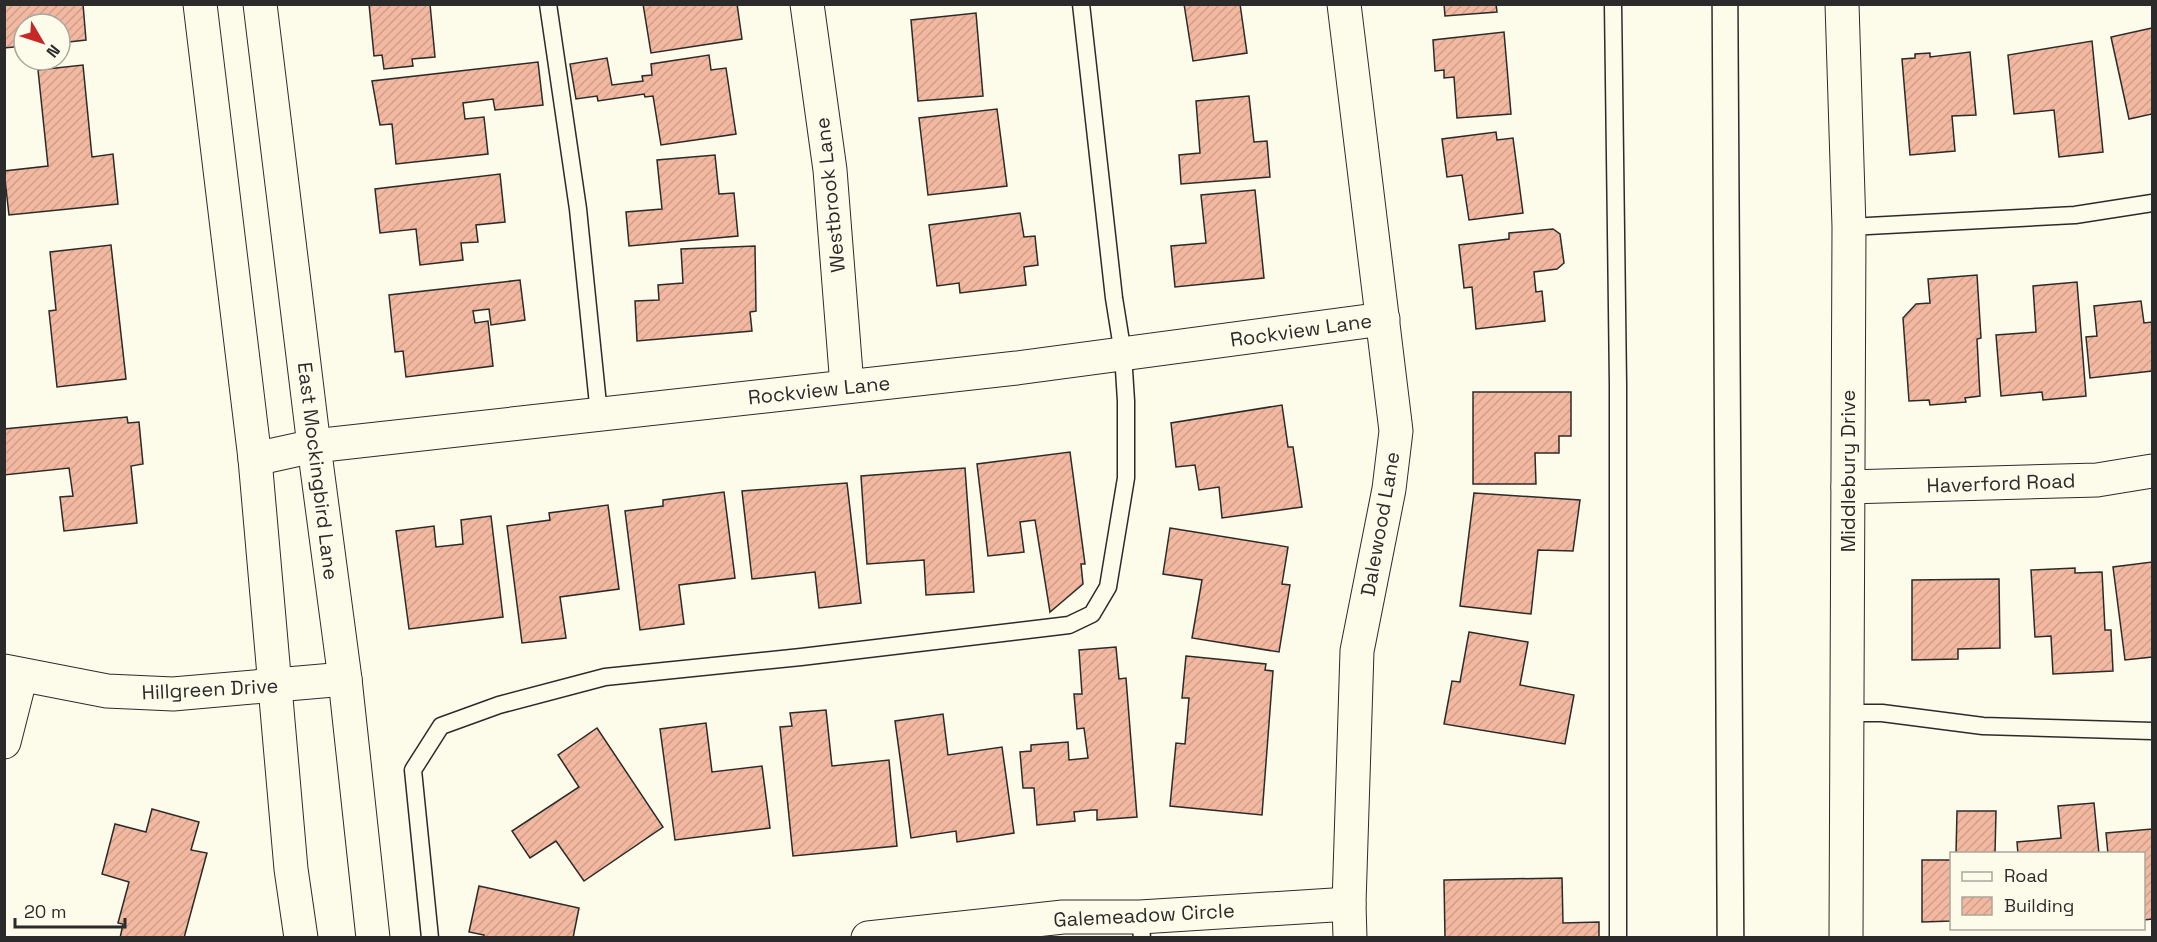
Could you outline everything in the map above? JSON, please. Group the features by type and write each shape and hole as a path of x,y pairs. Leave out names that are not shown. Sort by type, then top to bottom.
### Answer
{"street":[{"path":"201,4 255,459 291,869 301,938"},
{"name":"East Mockingbird Lane","path":"260,4 345,679 374,938"},
{"name":"Westbrook Lane","path":"807,4 830,170 847,386"},
{"name":"Dalewood Lane","path":"1344,4 1396,431 1389,489 1358,651 1349,904 1350,938"},
{"name":"Middlebury Drive","path":"1842,4 1849,227 1846,938"},
{"name":"Rockview Lane","path":"255,459 314,446 1017,368 1383,319"},
{"name":"Haverford Road","path":"1848,487 2097,480 2152,471"},
{"path":"4,742 13,673"},
{"name":"Hillgreen Drive","path":"13,673 107,691 173,694 345,679"},
{"name":"Galemeadow Circle","path":"868,938 1064,917 1141,927 1349,904"}],"lane":[{"path":"548,4 578,209 599,414"},
{"path":"430,938 413,770 441,726 499,705 605,677 801,657 1069,625 1092,614 1108,587 1126,478 1126,401 1123,354 1114,298 1081,4"},
{"path":"1613,4 1618,384 1618,938"},
{"path":"1849,227 2075,215 2152,203"},
{"path":"1846,713 1882,713 1983,726 2152,731"}],"building":[{"path":"4,4 83,4 86,40 72,42 72,12 12,12 12,47 4,48"},
{"path":"369,4 430,4 435,57 412,59 413,66 384,69 382,55 374,56"},
{"path":"643,4 737,4 742,39 651,53"},
{"path":"1184,4 1240,4 1247,53 1193,61"},
{"path":"1444,4 1496,4 1497,12 1445,16"},
{"path":"976,13 983,96 918,101 911,20"},
{"path":"2152,28 2152,114 2129,119 2111,37"},
{"path":"1504,32 1511,114 1457,118 1454,77 1444,78 1444,70 1435,71 1433,40"},
{"path":"2092,41 2103,152 2059,157 2054,110 2014,114 2008,55"},
{"path":"1970,52 1976,115 1952,116 1955,151 1910,155 1902,59 1915,58 1915,54 1930,53 1930,57"},
{"path":"709,55 711,70 726,68 736,134 661,145 653,96 645,97 644,94 598,101 597,96 576,99 570,64 607,58 612,85 643,81 642,76 652,75 651,64"},
{"path":"538,62 543,105 495,110 493,99 463,103 465,119 484,117 488,154 396,164 392,124 380,125 372,81"},
{"path":"83,65 92,157 113,154 118,204 9,215 4,171 48,166 38,72 72,72 72,66"},
{"path":"1249,96 1254,142 1267,141 1270,177 1181,184 1179,155 1200,153 1196,101"},
{"path":"997,109 1007,186 928,195 919,118"},
{"path":"1496,132 1497,140 1513,138 1523,213 1469,220 1462,175 1447,177 1442,139"},
{"path":"715,155 719,194 734,193 738,236 629,246 626,212 662,209 657,160"},
{"path":"500,174 505,222 476,225 478,242 461,243 463,260 420,265 416,229 380,233 375,189"},
{"path":"1255,190 1264,278 1175,287 1171,246 1206,243 1201,195"},
{"path":"1020,213 1024,237 1035,236 1038,265 1024,267 1026,285 960,293 959,283 937,286 929,225"},
{"path":"1553,229 1560,234 1564,263 1557,269 1534,272 1536,292 1542,291 1545,321 1476,329 1472,287 1464,288 1459,245 1509,239 1509,233"},
{"path":"111,245 126,379 57,387 49,311 56,310 50,252"},
{"path":"755,246 756,311 750,312 752,331 637,341 635,301 659,300 658,285 683,283 681,249"},
{"path":"1977,275 1981,338 1977,339 1980,396 1965,398 1966,402 1930,405 1929,400 1909,401 1903,318 1916,304 1930,303 1928,279"},
{"path":"520,280 525,320 491,325 489,309 473,311 475,323 488,321 493,366 406,377 403,351 395,352 389,295"},
{"path":"2077,282 2086,396 2043,400 2042,392 2001,396 1996,335 2036,332 2033,286"},
{"path":"2141,301 2144,323 2152,322 2152,371 2090,378 2086,337 2097,336 2094,306"},
{"path":"1473,392 1571,392 1571,436 1559,436 1559,453 1535,453 1536,484 1473,484"},
{"path":"1282,405 1288,447 1293,447 1302,507 1222,518 1219,487 1199,490 1195,465 1176,467 1171,423"},
{"path":"127,417 128,423 139,422 143,464 131,466 137,523 64,531 60,497 73,496 69,468 4,475 4,429"},
{"path":"1070,452 1085,564 1081,564 1083,584 1050,612 1035,520 1020,522 1024,552 988,556 977,464"},
{"path":"965,468 974,592 926,595 924,560 867,564 861,476"},
{"path":"847,483 861,603 819,608 815,572 752,579 742,491"},
{"path":"724,492 735,578 679,585 684,624 640,630 625,511 663,506 663,500"},
{"path":"1474,493 1580,500 1573,551 1538,550 1531,614 1460,606"},
{"path":"608,505 619,589 560,597 566,638 522,643 507,526 550,520 549,513"},
{"path":"491,516 503,617 409,629 396,531 434,526 436,547 463,544 461,520"},
{"path":"1170,528 1288,547 1282,584 1290,585 1279,652 1192,638 1202,580 1163,574"},
{"path":"2152,562 2152,657 2125,660 2113,567"},
{"path":"2075,568 2075,573 2102,572 2105,630 2111,630 2113,671 2053,674 2051,636 2035,637 2031,570"},
{"path":"1999,579 2000,648 1958,649 1958,659 1912,660 1912,580"},
{"path":"1469,632 1528,642 1520,685 1574,695 1565,744 1444,724 1452,681 1460,682"},
{"path":"1116,647 1119,679 1126,678 1137,817 1097,820 1097,810 1092,810 1074,812 1075,821 1037,825 1034,788 1023,788 1020,752 1031,751 1031,745 1068,742 1069,760 1088,758 1084,728 1077,729 1074,694 1082,694 1079,650"},
{"path":"1186,656 1266,664 1265,670 1273,671 1262,815 1170,806 1176,743 1185,744 1189,698 1182,698"},
{"path":"826,710 832,766 889,760 897,846 793,856 780,727 792,726 790,713"},
{"path":"943,714 948,755 1002,747 1014,833 957,842 956,831 911,838 895,721"},
{"path":"706,723 712,772 762,766 770,828 675,840 660,729"},
{"path":"597,728 663,827 584,881 556,841 530,858 512,831 579,787 558,755"},
{"path":"2094,803 2099,852 2018,852 2017,842 2061,838 2058,806"},
{"path":"152,809 199,822 191,850 207,853 184,938 120,938 123,924 118,923 129,882 102,874 115,824 146,832"},
{"path":"1957,811 1996,811 1995,852 1956,852"},
{"path":"2152,829 2152,919 2145,920 2145,852 2108,852 2106,833"},
{"path":"1922,860 1950,860 1950,921 1922,922"},
{"path":"1562,878 1563,923 1599,922 1599,938 1445,938 1444,880"},
{"path":"479,886 579,908 573,938 483,938 484,935 469,932"}],"tram line":[{"path":"1712,4 1717,938"},
{"path":"1738,4 1744,938"}]}
